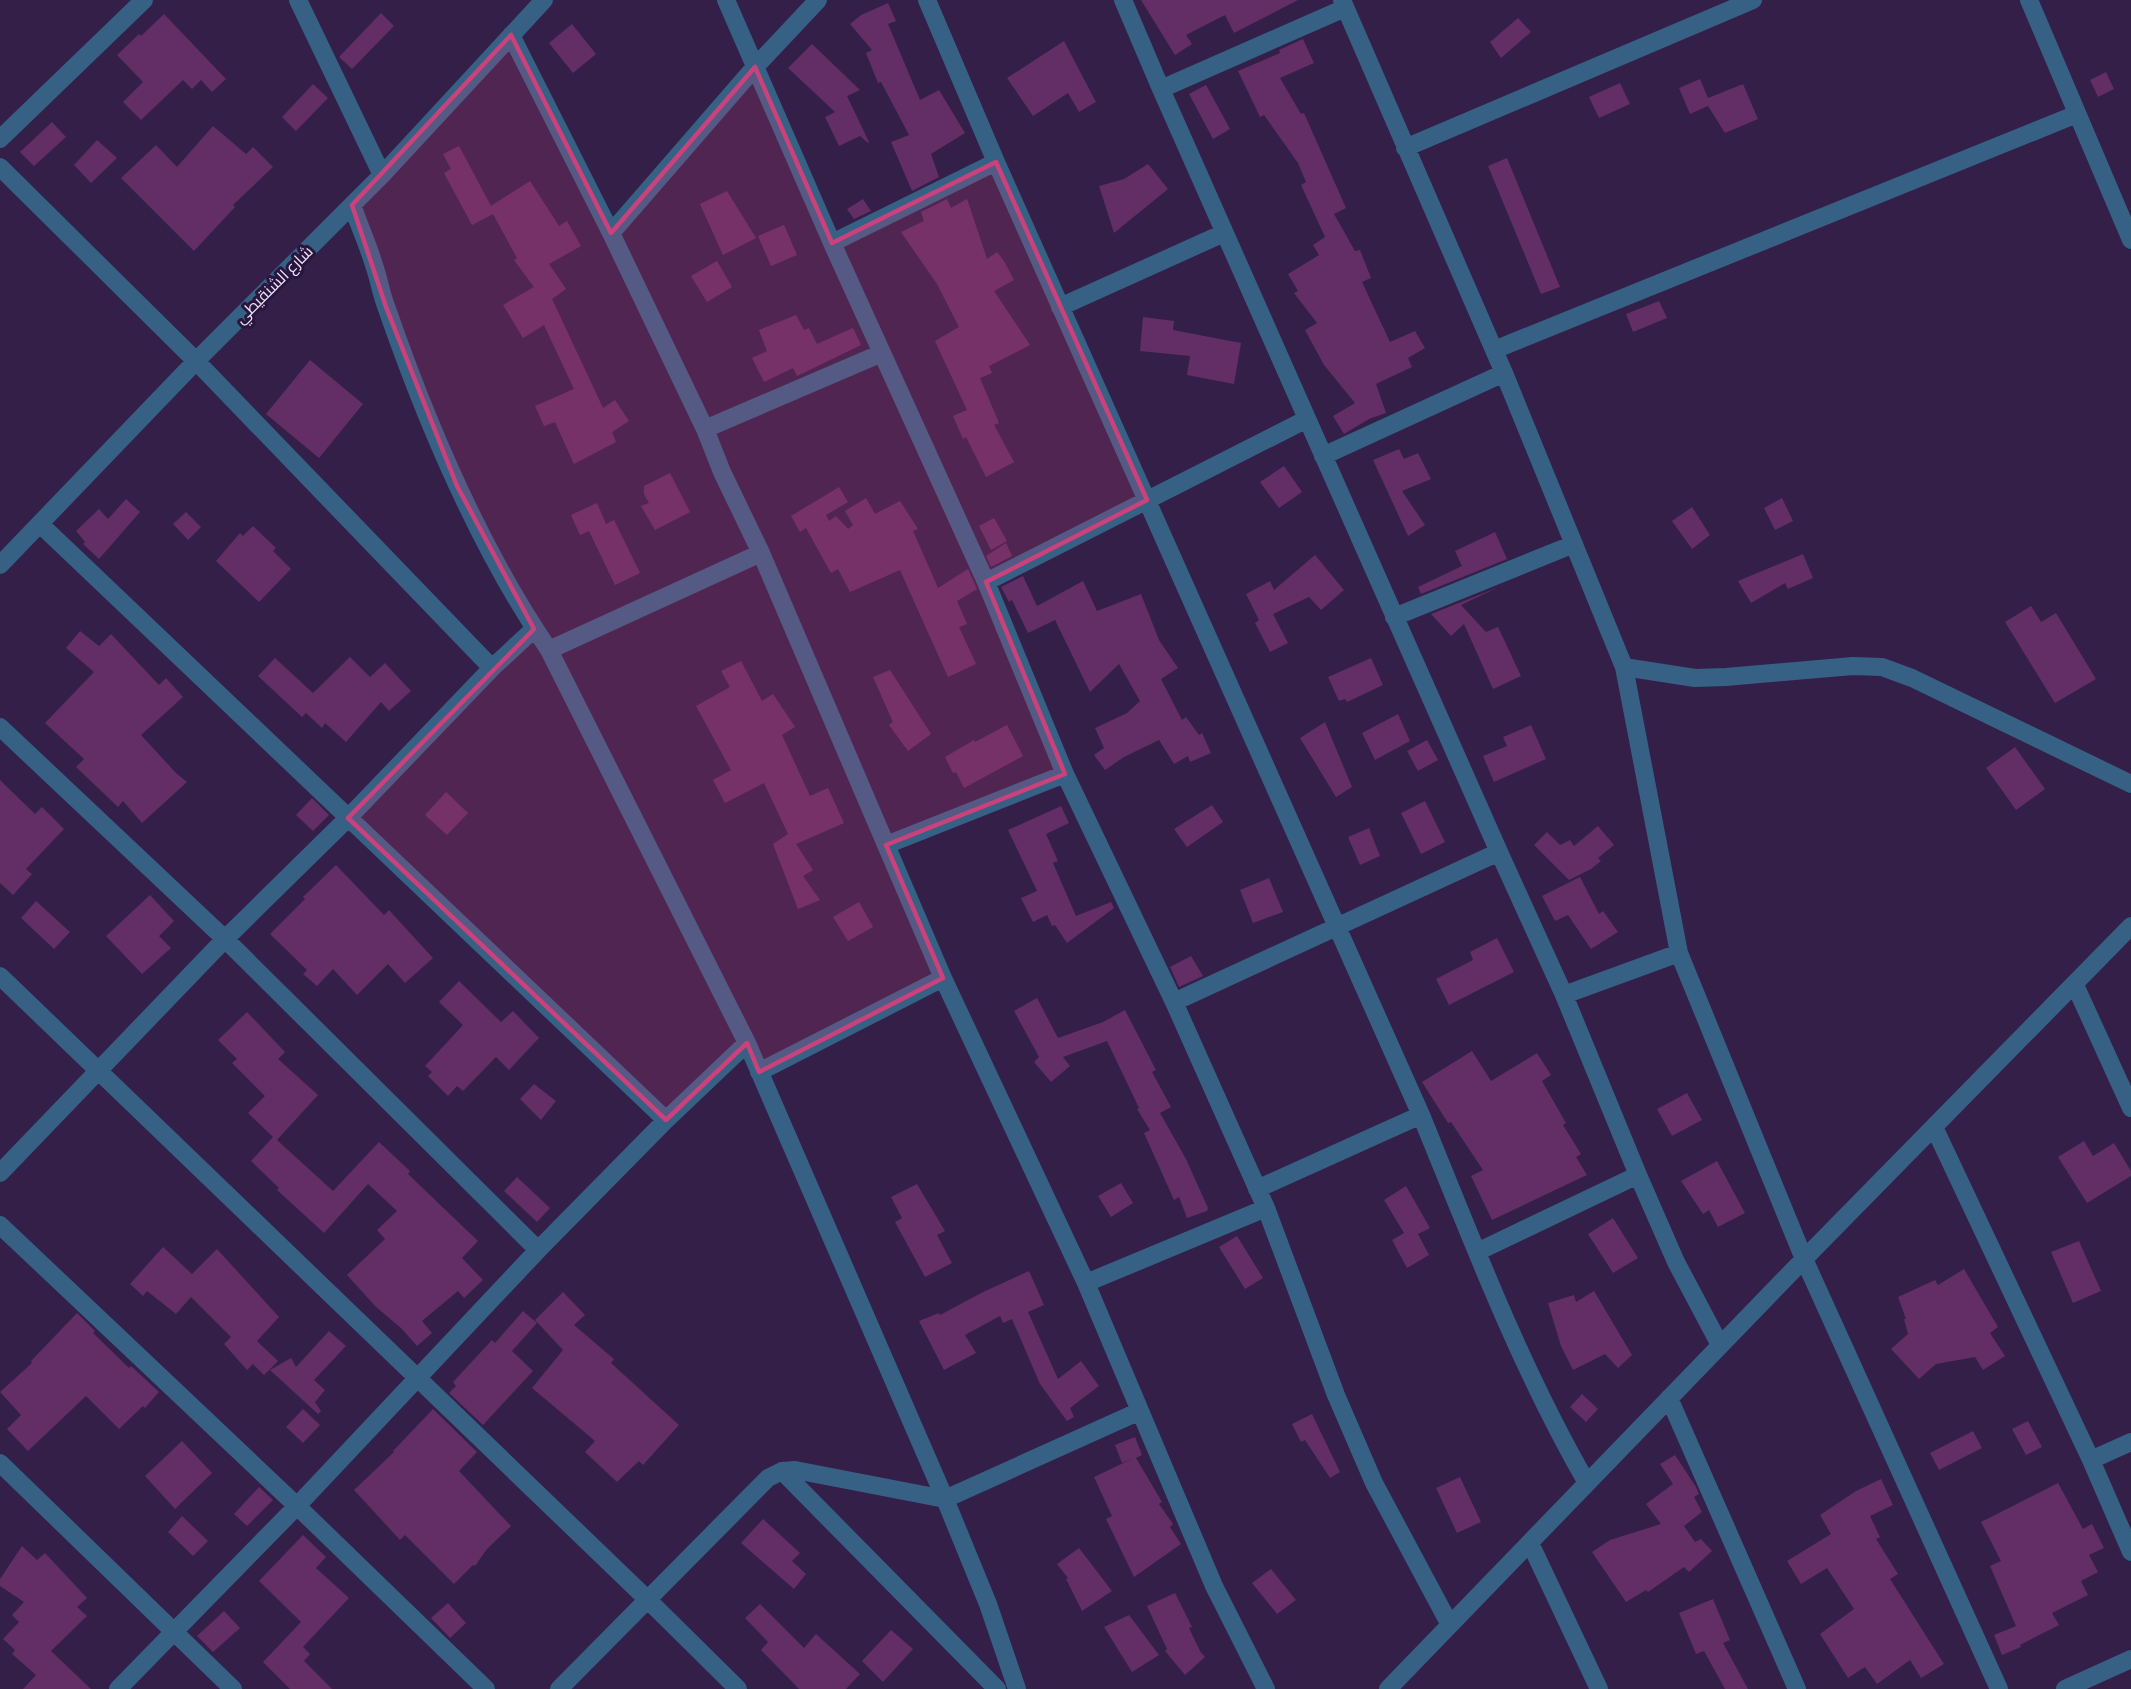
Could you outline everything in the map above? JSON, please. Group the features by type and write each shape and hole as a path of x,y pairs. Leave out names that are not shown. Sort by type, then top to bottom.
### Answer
{"street":[{"path":"0,139 144,0"},
{"path":"298,0 382,175"},
{"path":"726,0 832,243 986,582 1065,774 1174,1002 1266,1208 1336,1395 1374,1483 1450,1625"},
{"path":"611,233 755,67 818,0"},
{"path":"927,0 1060,307 1421,1115 1477,1252 1557,1431 1587,1483"},
{"path":"1123,0 1498,852 1564,995 1676,1262 1720,1345"},
{"path":"1405,148 1753,0"},
{"path":"2029,0 2077,114 2126,215 2131,240"},
{"name":"شارع الشنقيطي","path":"0,565 196,362 382,175 511,35 535,3"},
{"path":"1161,89 1344,4 1504,373 1624,667 1678,953 1804,1258 1999,1689"},
{"path":"511,35 611,233 705,429 722,472 761,553 943,978 1086,1283 1214,1586 1266,1689"},
{"path":"1494,350 2077,114"},
{"path":"832,243 996,162"},
{"path":"0,167 196,362 492,668"},
{"path":"352,205 374,263 386,307 457,486 485,542 534,629 549,650 747,1043 945,1499 988,1604 1007,1686"},
{"path":"1060,307 1224,233"},
{"path":"705,429 882,353"},
{"path":"1323,456 1504,373"},
{"path":"986,582 1307,419"},
{"path":"40,524 666,1120"},
{"path":"1394,617 1574,544"},
{"path":"549,650 761,553"},
{"path":"0,1173 225,939 348,818 492,668 534,629"},
{"path":"1624,667 1695,678 1726,678 1853,666 1882,667 1912,678 2131,784"},
{"path":"0,727 225,939 538,1250"},
{"path":"886,845 1065,774"},
{"path":"1174,1002 1498,852"},
{"path":"1392,1688 1804,1258 2131,926"},
{"path":"1564,995 1678,953"},
{"path":"0,975 738,1689"},
{"path":"759,1072 943,978"},
{"path":"2074,985 2131,1108"},
{"path":"118,1689 297,1506 538,1250 666,1120 747,1043"},
{"path":"1257,1189 1421,1115"},
{"path":"1934,1127 2091,1460 2131,1552"},
{"path":"1477,1252 1638,1176"},
{"path":"1086,1283 1266,1208"},
{"path":"0,1225 297,1506 486,1689"},
{"path":"1669,1398 1797,1689"},
{"path":"559,1689 768,1479 782,1472 795,1470 945,1499 1140,1411"},
{"path":"2091,1460 2131,1442"},
{"path":"0,1463 233,1689"},
{"path":"782,1472 1007,1686"},
{"path":"1530,1543 1599,1689"},
{"path":"2065,1689 2131,1659"}],"highlighted area":[{"path":"511,35 611,233 755,67 832,243 996,162 1147,500 986,582 1065,774 886,845 943,978 759,1072 747,1043 666,1120 348,818 534,629 457,486 386,307 352,205"}],"building":[{"path":"1141,0 1298,0 1234,33 1225,15 1186,35 1192,44 1175,55"},
{"path":"888,3 896,21 888,24 920,100 939,90 965,133 931,154 939,177 912,191 891,142 909,135 881,82 878,83 866,53 872,50 850,24 861,15"},
{"path":"381,13 394,26 352,69 339,57"},
{"path":"164,14 226,79 212,92 201,80 192,89 183,80 141,120 123,102 143,82 117,55"},
{"path":"1518,18 1531,32 1501,58 1490,42"},
{"path":"572,24 596,54 573,73 549,43"},
{"path":"1303,39 1314,63 1280,78 1301,114 1304,113 1346,208 1334,214 1355,251 1360,250 1371,278 1362,282 1390,342 1415,331 1425,348 1408,358 1412,367 1376,384 1386,413 1369,419 1344,434 1333,416 1355,403 1324,365 1305,330 1317,323 1294,293 1298,291 1288,274 1319,255 1313,245 1325,237 1301,185 1306,182 1298,163 1264,115 1260,117 1238,71 1280,53 1279,50"},
{"path":"1064,41 1096,102 1079,112 1068,93 1033,116 1007,78"},
{"path":"812,44 860,90 847,96 868,143 860,136 839,146 825,117 835,112 788,68"},
{"path":"2106,72 2114,89 2098,97 2090,80"},
{"path":"1700,79 1708,98 1743,84 1758,119 1725,133 1708,106 1690,114 1679,88"},
{"path":"1620,83 1630,104 1599,118 1589,97"},
{"path":"313,84 328,98 296,131 282,117"},
{"path":"1206,85 1230,129 1213,139 1189,94"},
{"path":"52,122 66,137 34,166 20,152"},
{"path":"213,126 246,154 253,147 273,167 233,205 235,207 194,251 121,178 156,145 177,167"},
{"path":"97,140 117,158 91,183 74,165"},
{"path":"459,146 491,206 530,181 559,226 567,221 581,246 549,264 566,289 552,299 603,408 615,400 629,421 612,432 616,442 574,464 555,422 544,426 535,406 574,389 544,325 523,338 503,305 534,287 514,260 517,258 493,214 472,225 444,173 451,169 443,154"},
{"path":"1507,158 1560,287 1541,294 1488,166"},
{"path":"1148,164 1168,189 1114,233 1099,186 1124,179"},
{"path":"727,191 756,238 723,255 700,204"},
{"path":"863,199 871,211 854,219 847,209"},
{"path":"947,199 951,208 967,199 987,259 997,252 1004,261 1014,280 994,291 1030,345 989,366 992,373 980,378 999,423 994,425 1014,462 986,477 966,437 963,439 953,416 967,410 935,341 959,327 937,284 901,232 924,221 921,212"},
{"path":"784,225 797,255 771,266 758,236"},
{"path":"717,261 732,287 707,302 691,276"},
{"path":"1659,301 1667,318 1633,332 1626,314"},
{"path":"796,315 804,330 809,328 817,344 853,328 861,345 797,376 793,368 764,382 752,358 767,351 759,330"},
{"path":"1143,317 1174,321 1173,330 1241,343 1234,384 1187,375 1190,356 1140,351"},
{"path":"310,360 363,404 319,458 266,414"},
{"path":"1399,449 1404,459 1418,453 1431,479 1402,491 1425,525 1408,536 1373,460"},
{"path":"1284,466 1302,492 1279,508 1260,482"},
{"path":"670,473 690,512 655,530 641,506 649,503 644,494 644,486"},
{"path":"839,487 848,502 826,515 829,521 836,516 848,529 853,525 845,511 866,498 875,514 900,501 918,529 913,531 938,588 968,569 977,589 957,601 967,624 959,627 976,664 948,677 900,570 850,592 838,569 831,573 806,528 800,532 791,516"},
{"path":"1782,498 1793,521 1775,530 1764,508"},
{"path":"126,499 140,512 99,559 83,544 85,542 76,531 99,509 108,519"},
{"path":"597,503 606,524 614,520 640,573 615,585 589,531 580,535 571,515"},
{"path":"1692,507 1710,535 1692,549 1672,521"},
{"path":"186,512 201,527 188,540 173,524"},
{"path":"994,518 1007,541 991,550 979,526"},
{"path":"253,526 276,548 273,551 291,569 259,602 216,561 240,533 243,536"},
{"path":"1495,532 1507,559 1421,594 1418,587 1462,566 1455,551"},
{"path":"1006,543 1012,556 991,567 986,556"},
{"path":"1803,554 1813,578 1788,589 1785,583 1751,603 1738,581"},
{"path":"1315,555 1344,590 1321,610 1309,597 1273,614 1288,643 1270,652 1255,623 1259,620 1246,594 1270,581 1274,590"},
{"path":"1023,576 1037,606 1083,581 1097,611 1141,594 1159,640 1178,668 1161,679 1182,720 1186,717 1199,735 1202,733 1211,753 1190,762 1188,756 1174,764 1159,740 1124,757 1105,770 1094,755 1104,748 1095,728 1127,713 1140,701 1119,664 1090,692 1055,620 1028,633 1012,600 1009,602 1001,587"},
{"path":"1499,587 1461,605 1486,632 1498,627 1521,676 1493,689 1464,624 1451,636 1431,614"},
{"path":"2031,606 2041,622 2056,613 2096,679 2055,703 2005,622"},
{"path":"80,631 99,646 111,634 159,685 166,678 183,697 141,735 187,782 142,823 123,801 118,807 76,767 84,759 45,723 94,672 66,648"},
{"path":"350,657 370,677 385,663 411,691 389,711 381,702 346,742 325,723 322,728 306,713 302,717 258,676 275,658 313,693"},
{"path":"1371,658 1383,685 1347,702 1345,699 1339,701 1328,677"},
{"path":"741,661 762,701 773,694 795,727 782,735 810,796 828,788 844,823 796,844 813,870 803,876 820,900 798,909 773,844 788,834 764,783 725,803 713,780 731,770 696,706 730,687 721,671"},
{"path":"890,670 931,734 908,751 889,725 893,722 873,677"},
{"path":"1398,714 1410,741 1375,760 1362,733"},
{"path":"1325,722 1352,787 1336,797 1300,738"},
{"path":"1007,725 1023,756 964,788 945,757 974,740 975,742"},
{"path":"1531,725 1546,759 1494,782 1483,756 1507,746 1503,737"},
{"path":"1427,740 1438,760 1418,771 1407,751"},
{"path":"2015,747 2045,789 2016,810 1986,768"},
{"path":"0,780 35,814 42,807 64,829 26,869 32,874 13,895 0,883"},
{"path":"446,792 468,813 447,835 425,815"},
{"path":"312,798 329,815 313,831 296,815"},
{"path":"1425,801 1445,842 1421,854 1401,813"},
{"path":"1212,805 1223,822 1187,847 1174,829"},
{"path":"1061,806 1069,823 1046,834 1058,861 1053,863 1076,916 1111,902 1114,908 1067,943 1055,925 1052,926 1047,915 1033,922 1021,898 1037,891 1008,830"},
{"path":"1598,826 1614,845 1598,858 1601,861 1591,869 1569,880 1534,845 1547,832 1560,845 1570,840 1574,846"},
{"path":"1369,828 1380,856 1360,865 1348,837"},
{"path":"336,865 384,915 389,910 433,958 405,983 388,964 357,995 333,969 317,986 303,974 307,970 270,934"},
{"path":"1580,877 1599,914 1603,911 1618,932 1591,949 1568,915 1555,921 1542,896"},
{"path":"1269,878 1283,912 1253,923 1240,890"},
{"path":"150,895 174,921 159,936 171,948 142,974 106,936"},
{"path":"36,901 70,932 54,949 21,918"},
{"path":"859,902 873,927 848,941 833,917"},
{"path":"1497,938 1514,972 1449,1005 1436,979 1473,960 1470,952"},
{"path":"1191,956 1203,976 1179,987 1170,967"},
{"path":"459,981 501,1022 513,1011 539,1038 509,1070 496,1057 463,1091 457,1086 448,1096 428,1076 432,1072 425,1066 463,1025 439,1002"},
{"path":"1037,998 1058,1038 1103,1022 1125,1010 1156,1070 1152,1072 1171,1107 1160,1113 1186,1159 1208,1208 1207,1211 1187,1218 1179,1197 1174,1200 1144,1133 1150,1130 1137,1109 1139,1108 1107,1041 1063,1057 1070,1066 1051,1082 1034,1062 1039,1057 1014,1011"},
{"path":"247,1012 285,1052 278,1059 318,1095 277,1140 333,1191 379,1142 410,1171 408,1174 478,1241 462,1258 483,1280 464,1298 458,1291 422,1321 432,1333 417,1346 401,1328 376,1307 347,1275 385,1239 377,1230 397,1211 368,1184 324,1233 277,1190 279,1188 251,1161 273,1137 248,1113 265,1096 232,1063 237,1059 218,1040"},
{"path":"1472,1051 1491,1081 1537,1053 1551,1075 1542,1081 1566,1123 1563,1125 1581,1154 1576,1157 1587,1175 1492,1220 1471,1176 1483,1170 1451,1122 1448,1123 1422,1082"},
{"path":"534,1084 556,1101 541,1120 520,1099"},
{"path":"1687,1093 1702,1120 1672,1136 1657,1109"},
{"path":"2084,1141 2093,1156 2114,1143 2131,1171 2131,1176 2087,1203 2058,1157"},
{"path":"1717,1161 1745,1213 1718,1227 1709,1210 1703,1214 1681,1181"},
{"path":"517,1177 550,1208 537,1222 504,1191"},
{"path":"1121,1183 1133,1203 1111,1217 1098,1196"},
{"path":"917,1184 945,1231 937,1235 952,1263 925,1277 895,1222 902,1218 891,1197"},
{"path":"1406,1186 1430,1228 1418,1234 1429,1255 1407,1268 1392,1240 1404,1233 1384,1200"},
{"path":"1613,1218 1638,1258 1613,1273 1588,1234"},
{"path":"1237,1236 1263,1278 1245,1289 1219,1247"},
{"path":"2079,1241 2101,1291 2073,1303 2051,1252"},
{"path":"163,1247 192,1274 217,1249 279,1317 257,1341 278,1361 264,1375 253,1364 247,1370 224,1344 231,1337 191,1297 176,1314 147,1291 143,1296 130,1284"},
{"path":"1964,1269 1998,1327 1990,1333 2005,1356 1983,1370 1975,1357 1936,1364 1919,1379 1891,1349 1908,1334 1904,1319 1906,1319 1898,1297 1935,1280 1938,1285"},
{"path":"1029,1271 1044,1305 1028,1312 1058,1379 1081,1361 1099,1386 1070,1408 1074,1417 1067,1421 1040,1384 1012,1319 1003,1323 1000,1316 965,1335 976,1353 944,1370 919,1321 939,1313 940,1315"},
{"path":"1594,1291 1632,1355 1618,1368 1605,1354 1573,1370 1561,1346 1548,1303 1574,1295 1576,1302"},
{"path":"563,1292 585,1315 574,1325 614,1359 611,1363 679,1425 643,1465 639,1461 617,1482 585,1452 595,1441 532,1388 563,1350 535,1320"},
{"path":"523,1311 537,1323 512,1351 533,1371 483,1425 449,1393 456,1386 453,1382 492,1340 495,1343"},
{"path":"77,1313 95,1331 93,1333 129,1368 131,1366 159,1392 145,1408 143,1406 119,1429 86,1396 28,1451 7,1429 21,1415 0,1392 32,1363 31,1361"},
{"path":"329,1331 346,1346 314,1380 325,1390 315,1402 321,1411 318,1414 270,1370 291,1358 296,1367"},
{"path":"1582,1394 1598,1409 1586,1422 1570,1407"},
{"path":"303,1409 320,1425 303,1443 286,1427"},
{"path":"433,1409 477,1452 459,1471 511,1526 487,1549 475,1566 473,1565 454,1584 405,1535 400,1540 354,1490 394,1452"},
{"path":"1312,1414 1340,1472 1330,1478 1305,1440 1301,1442 1292,1424"},
{"path":"2028,1421 2042,1447 2026,1455 2012,1429"},
{"path":"1973,1431 1982,1448 1939,1470 1930,1453"},
{"path":"1135,1437 1142,1455 1136,1458 1162,1502 1159,1504 1173,1524 1170,1527 1181,1544 1134,1577 1106,1519 1112,1516 1094,1477 1134,1458 1122,1463 1115,1445"},
{"path":"182,1441 212,1473 175,1509 145,1476"},
{"path":"1675,1455 1696,1487 1699,1494 1694,1497 1702,1512 1684,1526 1695,1542 1701,1539 1712,1551 1689,1572 1684,1567 1648,1592 1646,1590 1626,1602 1592,1552 1610,1540 1661,1524 1646,1504 1673,1484 1660,1464"},
{"path":"1460,1477 1481,1522 1457,1533 1436,1488"},
{"path":"1881,1479 1893,1505 1870,1516 1880,1537 1876,1539 1898,1574 1890,1579 1944,1664 1921,1678 1910,1660 1877,1684 1865,1667 1848,1678 1820,1634 1854,1609 1827,1568 1801,1584 1787,1561 1831,1534 1820,1515 1856,1491"},
{"path":"2058,1483 2083,1529 2092,1524 2104,1548 2089,1555 2098,1572 2081,1581 2088,1595 2052,1613 2059,1625 2002,1655 1994,1635 2016,1626 1990,1566 2001,1561 1981,1522"},
{"path":"259,1487 273,1500 247,1526 234,1514"},
{"path":"182,1516 208,1541 193,1556 168,1532"},
{"path":"763,1519 800,1553 792,1561 806,1574 794,1589 741,1543"},
{"path":"303,1535 326,1557 316,1568 349,1598 303,1647 310,1654 304,1661 332,1689 290,1689 263,1662 301,1622 259,1581"},
{"path":"22,1546 37,1560 45,1553 87,1598 77,1607 87,1616 51,1651 91,1689 23,1689 36,1675 12,1654 15,1650 3,1639 19,1622 12,1615 24,1602 0,1586 0,1579"},
{"path":"1079,1548 1112,1591 1082,1611 1066,1579 1068,1578 1057,1564"},
{"path":"1271,1569 1296,1600 1277,1614 1252,1583"},
{"path":"1175,1593 1192,1627 1189,1628 1205,1657 1185,1675 1165,1651 1167,1649 1147,1606"},
{"path":"1713,1599 1730,1640 1723,1643 1748,1689 1725,1689 1704,1651 1696,1654 1679,1613"},
{"path":"448,1603 466,1623 450,1638 431,1618"},
{"path":"760,1604 804,1648 816,1634 860,1674 846,1689 799,1689 761,1650 768,1642 745,1618"},
{"path":"224,1611 240,1628 213,1652 197,1636"},
{"path":"1129,1615 1159,1655 1132,1672 1104,1627"},
{"path":"891,1630 913,1649 883,1682 862,1661"}]}
